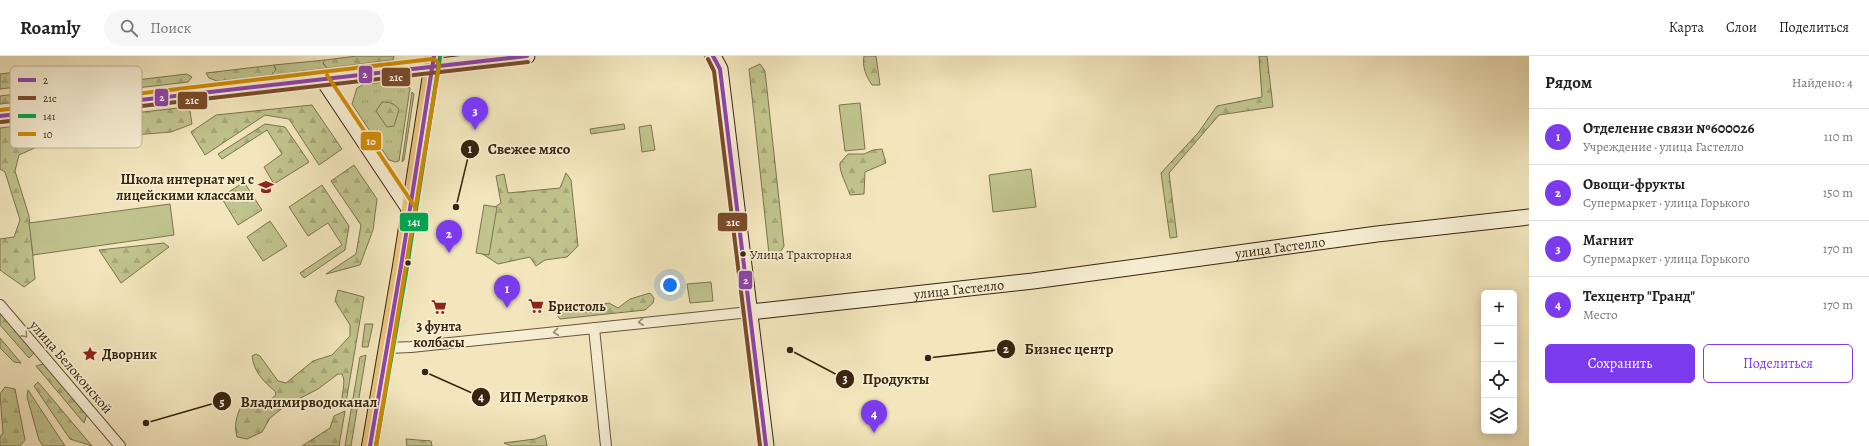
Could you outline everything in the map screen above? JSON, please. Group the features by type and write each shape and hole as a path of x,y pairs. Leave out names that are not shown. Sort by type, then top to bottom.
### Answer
{"main road":[{"path":"142,99 322,78 434,61 527,56"},
{"path":"713,56 720,69 766,446"},
{"path":"370,446 388,348 434,61"},
{"path":"322,78 410,210"},
{"path":"0,116 10,115"},
{"name":"улица Гастелло","path":"750,312 1041,280 1377,234 1529,217"}],"street":[{"name":"улица Белоконской","path":"0,306 120,446"},
{"name":"улица Гастелло","path":"388,348 418,347 750,312"},
{"path":"594,328 606,446"}],"green space":[{"path":"357,56 394,56 393,60 327,68 323,63 325,60"},
{"path":"864,56 876,56 880,85 872,85 868,78 864,68"},
{"path":"1259,56 1267,56 1273,107 1219,115 1169,173 1177,237 1170,238 1161,173 1198,133 1217,106 1262,97"},
{"path":"325,60 323,63 327,68 271,75 276,70 274,65"},
{"path":"760,64 765,71 784,246 777,257 769,254 749,69"},
{"path":"274,65 276,70 271,75 217,81 209,78 206,73"},
{"path":"10,73 10,88 0,89 0,74"},
{"path":"187,74 192,77 188,82 142,87 142,79"},
{"path":"398,81 410,88 399,161 395,162 389,160 352,104 357,88 364,84"},
{"path":"412,92 414,94 404,160 402,162"},
{"path":"10,95 10,103 0,104 0,96"},
{"path":"382,102 392,103 399,110 394,126 387,127 376,111"},
{"path":"860,103 865,149 845,151 839,105"},
{"path":"312,105 342,149 319,165 289,119 265,115 205,155 191,132 216,115"},
{"path":"178,108 190,111 192,124 171,132 142,134 142,112"},
{"path":"265,124 285,127 309,162 274,184 264,167 282,154 267,130 222,159 218,154"},
{"path":"624,124 625,129 591,134 590,129"},
{"path":"651,125 655,150 642,152 639,127"},
{"path":"10,127 10,148 35,148 19,155 15,171 29,216 35,279 24,287 0,270 0,239 14,237 20,220 5,172 0,169 0,128"},
{"path":"882,149 886,163 865,172 864,194 850,195 842,174 840,163 848,154 864,154 873,150"},
{"path":"354,165 377,199 373,230 360,265 326,274 356,254 361,225 331,181"},
{"path":"1031,169 1036,207 993,212 989,175"},
{"path":"566,173 571,180 578,246 567,257 545,260 536,266 530,257 498,264 478,251 486,213 501,203 496,176 504,174 508,193 560,188"},
{"path":"244,182 262,210 238,225 221,197"},
{"path":"322,185 349,226 345,250 304,278 300,273 342,245 328,223 308,236 289,207"},
{"path":"170,204 174,235 33,255 29,223"},
{"path":"484,205 497,207 489,255 476,253"},
{"path":"270,221 287,246 263,261 247,237"},
{"path":"164,243 169,247 121,283 99,250"},
{"path":"711,282 713,301 690,303 687,284"},
{"path":"338,290 364,297 345,408 342,407 344,381 342,374 338,374 318,389 285,406 270,418 262,432 247,439 237,437 236,422 244,400 261,404 276,395 275,391 263,380 257,371 252,356 256,354 260,356 278,381 286,383 313,361 332,355 350,336 350,325 335,301"},
{"path":"650,293 654,298 653,303 645,310 560,319 554,311 556,306 561,304 587,307 609,303 618,308 630,299"},
{"path":"0,312 34,353 29,358 0,325"},
{"path":"365,324 373,324 368,347 362,347"},
{"path":"0,338 21,363 14,362 0,348"},
{"path":"366,355 351,446 345,446 360,357"},
{"path":"43,364 87,414 84,423 36,366"},
{"path":"38,382 92,446 70,439 34,386"},
{"path":"5,387 15,389 25,440 20,446 0,446 0,437 3,433 0,394"},
{"path":"28,390 65,446 43,446 39,440 27,397"},
{"path":"345,411 339,446 302,446 330,428 334,416"},
{"path":"545,435 547,446 511,446 504,443 535,439"},
{"path":"406,439 431,441 432,446 407,446"}],"transit line":[{"name":"2","path":"370,446 401,266 434,56"},
{"name":"2","path":"142,100 527,56"},
{"name":"2","path":"713,56 720,69 766,446"},
{"name":"141","path":"376,446 407,267 440,57"},
{"name":"10","path":"142,93 432,59 437,61 439,66 376,446"},
{"name":"21с","path":"708,59 714,71 760,446"},
{"name":"21с","path":"142,106 528,62"},
{"name":"10","path":"327,75 415,207"},
{"name":"10","path":"0,110 10,109"},
{"name":"2","path":"0,116 10,115"},
{"name":"21с","path":"1,122 10,121"}],"place":[{"name":"Магнит","path":"475,130"},
{"name":"Школа интернат №1 с лицейскими классами","path":"266,187"},
{"name":"Свежее мясо","path":"456,207"},
{"name":"Овощи-фрукты","path":"449,253"},
{"name":"Улица Тракторная","path":"743,254"},
{"name":"Бристоль","path":"536,306"},
{"name":"3 фунта колбасы","path":"439,307"},
{"name":"Отделение связи №600026","path":"507,308"},
{"name":"Продукты","path":"790,350"},
{"name":"Дворник","path":"90,354"},
{"name":"Бизнес центр","path":"928,358"},
{"name":"ИП Метряков","path":"425,372"},
{"name":"Владимирводоканал","path":"146,423"},
{"name":"Техцентр \"Гранд\"","path":"874,433"}]}
